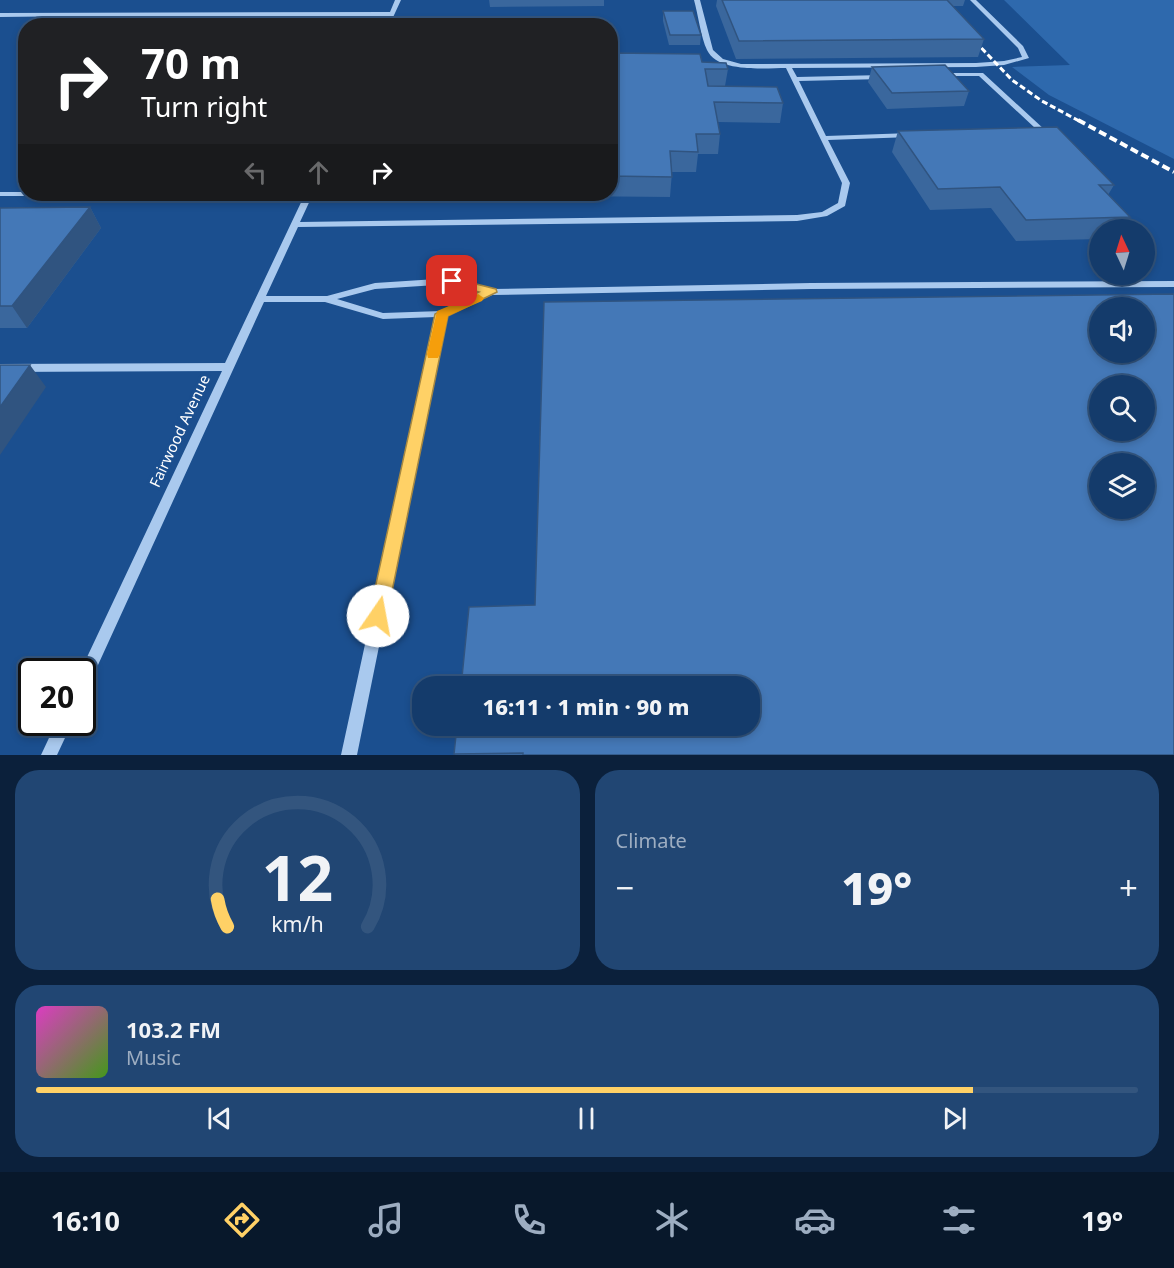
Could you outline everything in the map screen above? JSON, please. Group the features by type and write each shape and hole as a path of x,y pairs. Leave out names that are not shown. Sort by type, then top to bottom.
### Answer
{"street":[{"path":"390,18 398,0"},
{"path":"697,0 710,51 721,60 741,66 976,65 1004,63 1026,58 1020,48 973,0"},
{"path":"0,15 392,14"},
{"path":"86,18 89,15"},
{"path":"295,225 797,218 824,214 842,204 846,183 788,66"},
{"path":"934,76 981,74 1041,130 1018,130"},
{"path":"795,79 888,77"},
{"path":"824,138 915,135"},
{"path":"0,194 18,194"},
{"name":"Fairwood Avenue","path":"94,658 306,201"},
{"path":"261,299 327,299 375,286 452,281 491,292 822,286 1174,284"},
{"path":"327,299 383,316 442,314 491,292"},
{"path":"348,755 442,314"},
{"path":"0,368 229,367"},
{"path":"50,755 58,736"}],"shaded area":[{"path":"1004,0 1174,0 1174,159 1049,95 1012,67 1070,65"}],"building":[{"path":"722,0 947,0 984,39 739,41"},
{"path":"663,11 693,11 701,35 670,35"},
{"path":"618,53 700,54 702,62 726,63 728,69 705,69 708,86 777,87 783,103 714,102 720,134 696,134 698,152 670,151 672,177 618,176"},
{"path":"945,65 969,91 892,93 872,67"},
{"path":"1057,127 1114,185 1099,185 1130,217 1026,220 1000,187 938,189 898,131"},
{"path":"90,207 12,306 0,306 0,208"},
{"path":"1174,294 1174,755 454,754 456,736 760,736 760,676 462,676 469,607 535,605 544,302"},
{"path":"0,365 30,365 0,407"}],"railway":[{"path":"969,35 1012,80 1042,101 1081,122"},
{"path":"1078,120 1174,172"}],"slow traffic":[{"path":"433,354 442,314 478,298"}],"route":[{"path":"378,616 442,314 491,292 452,281"}]}
